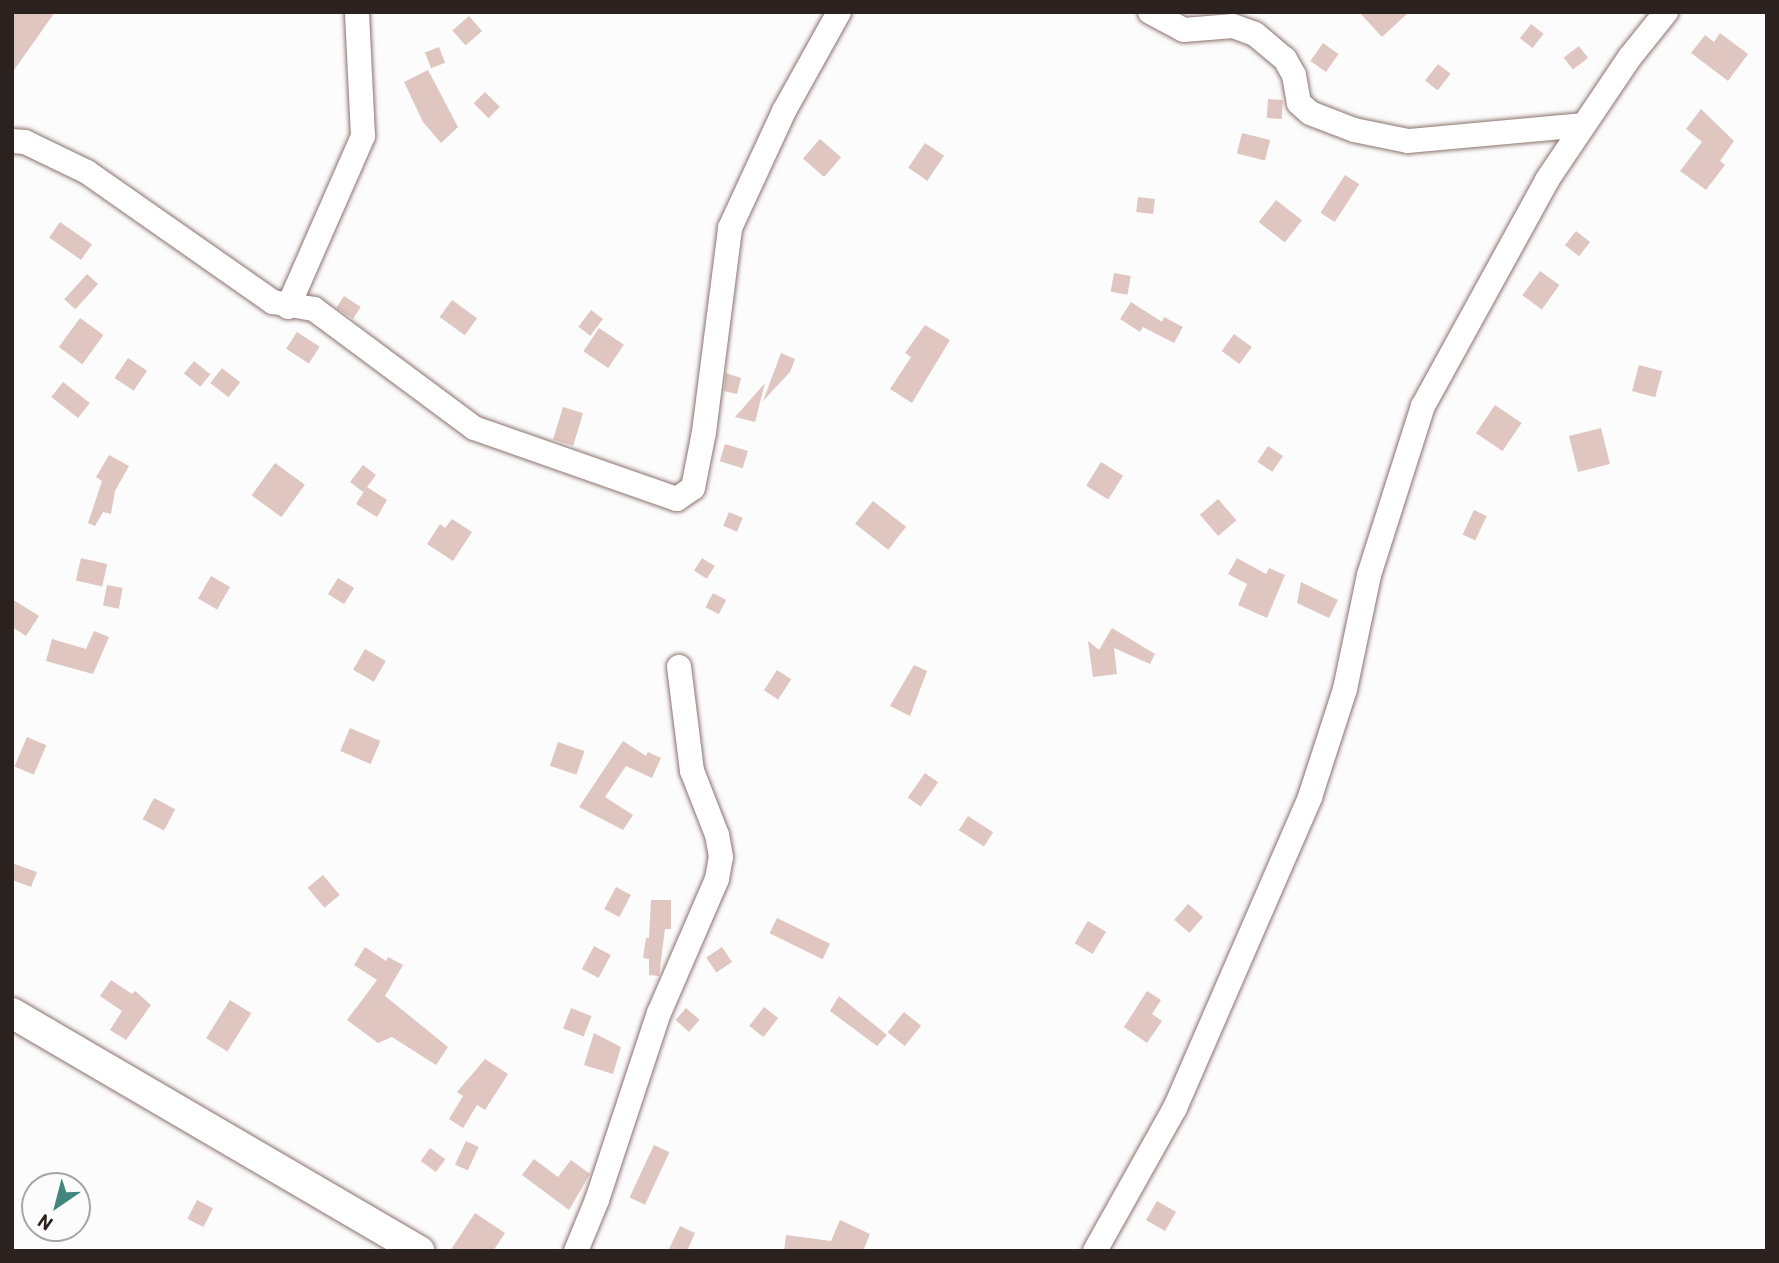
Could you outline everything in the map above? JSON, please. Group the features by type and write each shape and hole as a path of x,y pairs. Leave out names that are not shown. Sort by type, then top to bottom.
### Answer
{"main road":[{"path":"12,1013 420,1251"}],"street":[{"path":"288,307 363,136 357,12"},
{"path":"12,141 25,142 87,172 273,302 288,307 314,309 440,405 497,439 677,499 693,488 704,432 730,228 784,111 839,12"},
{"path":"1150,12 1184,30 1256,23 1285,59 1294,75 1298,103 1310,113 1354,130 1408,141 1583,125"},
{"path":"1095,1251 1175,1108 1310,797 1345,689 1369,575 1423,406 1547,180 1583,125 1666,12"},
{"path":"576,1251 597,1200 659,1013 717,879 721,857 692,771 679,667"}],"building":[{"path":"16,12 55,12 12,73 12,18"},
{"path":"1359,12 1409,12 1382,37"},
{"path":"469,16 482,31 466,46 452,30"},
{"path":"1531,24 1544,34 1533,48 1520,38"},
{"path":"1720,33 1748,54 1728,81 1691,53 1705,35 1714,42"},
{"path":"1323,43 1339,54 1326,72 1310,61"},
{"path":"1579,46 1588,58 1573,69 1564,57"},
{"path":"439,47 445,63 431,68 425,52"},
{"path":"1438,64 1451,74 1438,90 1425,81"},
{"path":"428,70 458,127 441,143 423,122 404,82"},
{"path":"485,92 500,107 489,118 474,103"},
{"path":"1268,99 1283,100 1282,119 1267,118"},
{"path":"1701,109 1734,141 1720,161 1725,165 1706,190 1680,171 1702,142 1686,129"},
{"path":"1242,133 1270,140 1265,160 1237,153"},
{"path":"820,139 841,157 824,177 803,159"},
{"path":"925,143 944,156 927,181 908,168"},
{"path":"1345,175 1359,184 1335,222 1320,213"},
{"path":"1138,197 1155,199 1153,214 1136,212"},
{"path":"1276,200 1302,220 1285,242 1259,222"},
{"path":"60,222 92,244 81,260 49,238"},
{"path":"1576,231 1590,242 1579,256 1565,245"},
{"path":"1540,271 1559,285 1542,309 1522,295"},
{"path":"1114,273 1131,276 1127,295 1111,292"},
{"path":"87,274 98,284 75,309 64,299"},
{"path":"344,296 361,307 353,319 336,308"},
{"path":"452,300 477,318 465,335 440,317"},
{"path":"1131,302 1162,322 1164,317 1183,327 1174,343 1143,327 1140,332 1120,319"},
{"path":"591,310 603,319 590,336 578,327"},
{"path":"80,318 103,335 82,364 59,347"},
{"path":"925,325 950,340 912,403 890,389 911,357 905,353"},
{"path":"599,328 624,345 608,368 583,351"},
{"path":"297,332 320,347 309,363 286,349"},
{"path":"1234,334 1252,347 1239,364 1222,351"},
{"path":"781,353 795,359 790,372 763,401"},
{"path":"128,358 147,371 134,391 115,378"},
{"path":"194,361 210,374 200,387 184,373"},
{"path":"1639,365 1662,371 1655,397 1632,391"},
{"path":"222,368 240,382 228,397 210,383"},
{"path":"726,373 741,378 737,394 724,391"},
{"path":"63,382 90,403 78,418 51,397"},
{"path":"765,383 755,422 735,417"},
{"path":"1495,405 1522,423 1503,451 1476,433"},
{"path":"563,407 583,413 573,446 553,440"},
{"path":"1601,428 1610,464 1578,472 1569,436"},
{"path":"725,444 748,451 743,468 720,461"},
{"path":"1268,446 1283,456 1272,472 1257,462"},
{"path":"109,455 129,466 115,491 111,514 103,512 95,526 88,523 102,481 96,477"},
{"path":"1101,462 1123,476 1108,500 1086,486"},
{"path":"275,463 305,485 281,517 251,495"},
{"path":"363,465 376,475 367,487 387,500 377,517 356,504 366,488 363,492 350,482"},
{"path":"1218,499 1236,520 1218,536 1200,515"},
{"path":"873,501 906,527 888,550 855,524"},
{"path":"1474,510 1487,516 1475,540 1463,534"},
{"path":"729,512 743,518 737,532 723,526"},
{"path":"452,519 472,532 453,561 427,544 440,524 445,528"},
{"path":"81,558 107,564 102,586 76,580"},
{"path":"702,558 715,566 707,579 694,571"},
{"path":"1237,558 1266,574 1269,568 1285,575 1267,618 1238,605 1247,584 1228,574"},
{"path":"211,576 230,587 217,610 198,599"},
{"path":"338,578 354,588 344,604 328,594"},
{"path":"1301,582 1338,600 1329,618 1297,603"},
{"path":"107,585 123,588 119,609 103,606"},
{"path":"713,593 726,600 719,614 705,607"},
{"path":"12,599 39,616 26,636 12,627"},
{"path":"1112,628 1155,654 1150,664 1114,648 1117,674 1093,677 1088,641 1099,650"},
{"path":"94,631 109,637 93,674 46,661 52,639 86,649"},
{"path":"365,649 386,661 374,682 353,670"},
{"path":"914,665 927,671 910,716 890,706"},
{"path":"777,670 791,679 778,699 764,690"},
{"path":"350,728 380,741 371,764 340,751"},
{"path":"27,737 46,745 34,775 14,766"},
{"path":"623,741 646,756 648,752 661,758 652,778 626,766 605,797 633,815 623,830 579,807"},
{"path":"558,742 584,751 576,775 550,766"},
{"path":"925,773 938,782 921,807 908,798"},
{"path":"154,798 175,809 164,830 143,819"},
{"path":"968,816 993,832 984,847 959,830"},
{"path":"12,863 37,872 31,887 12,880"},
{"path":"323,875 340,895 324,908 308,888"},
{"path":"616,887 631,895 619,917 604,909"},
{"path":"651,900 671,900 671,929 665,929 659,976 649,975 649,959 643,958 646,938 649,938"},
{"path":"1188,904 1203,917 1189,933 1174,920"},
{"path":"777,918 830,944 823,959 770,933"},
{"path":"1088,921 1106,932 1093,954 1075,943"},
{"path":"594,946 611,955 599,978 582,969"},
{"path":"365,947 386,961 388,957 403,965 385,996 448,1047 436,1065 392,1037 378,1043 347,1020 377,980 354,965"},
{"path":"722,947 732,962 716,973 706,958"},
{"path":"111,980 132,994 135,991 151,1005 126,1040 110,1030 122,1011 100,996"},
{"path":"1147,991 1161,1000 1152,1014 1162,1021 1147,1043 1124,1027"},
{"path":"839,996 887,1035 877,1046 830,1011"},
{"path":"230,1000 251,1013 227,1051 206,1038"},
{"path":"764,1007 778,1018 763,1037 749,1026"},
{"path":"571,1008 592,1016 584,1036 563,1029"},
{"path":"686,1008 700,1020 689,1032 676,1020"},
{"path":"904,1012 921,1026 905,1046 888,1032"},
{"path":"594,1033 621,1047 613,1074 584,1065"},
{"path":"485,1059 508,1074 485,1110 477,1105 463,1128 449,1119 463,1096 457,1092"},
{"path":"466,1141 479,1147 468,1170 455,1165"},
{"path":"654,1145 669,1152 645,1205 629,1198"},
{"path":"430,1148 445,1159 436,1172 421,1161"},
{"path":"534,1159 558,1177 571,1160 590,1174 569,1210 522,1175"},
{"path":"197,1200 213,1208 204,1227 187,1219"},
{"path":"1157,1201 1176,1212 1165,1231 1146,1220"},
{"path":"475,1213 505,1233 493,1251 450,1251"},
{"path":"840,1220 870,1234 863,1251 784,1251 786,1235 831,1241"},
{"path":"680,1226 695,1233 687,1251 668,1251"}]}
